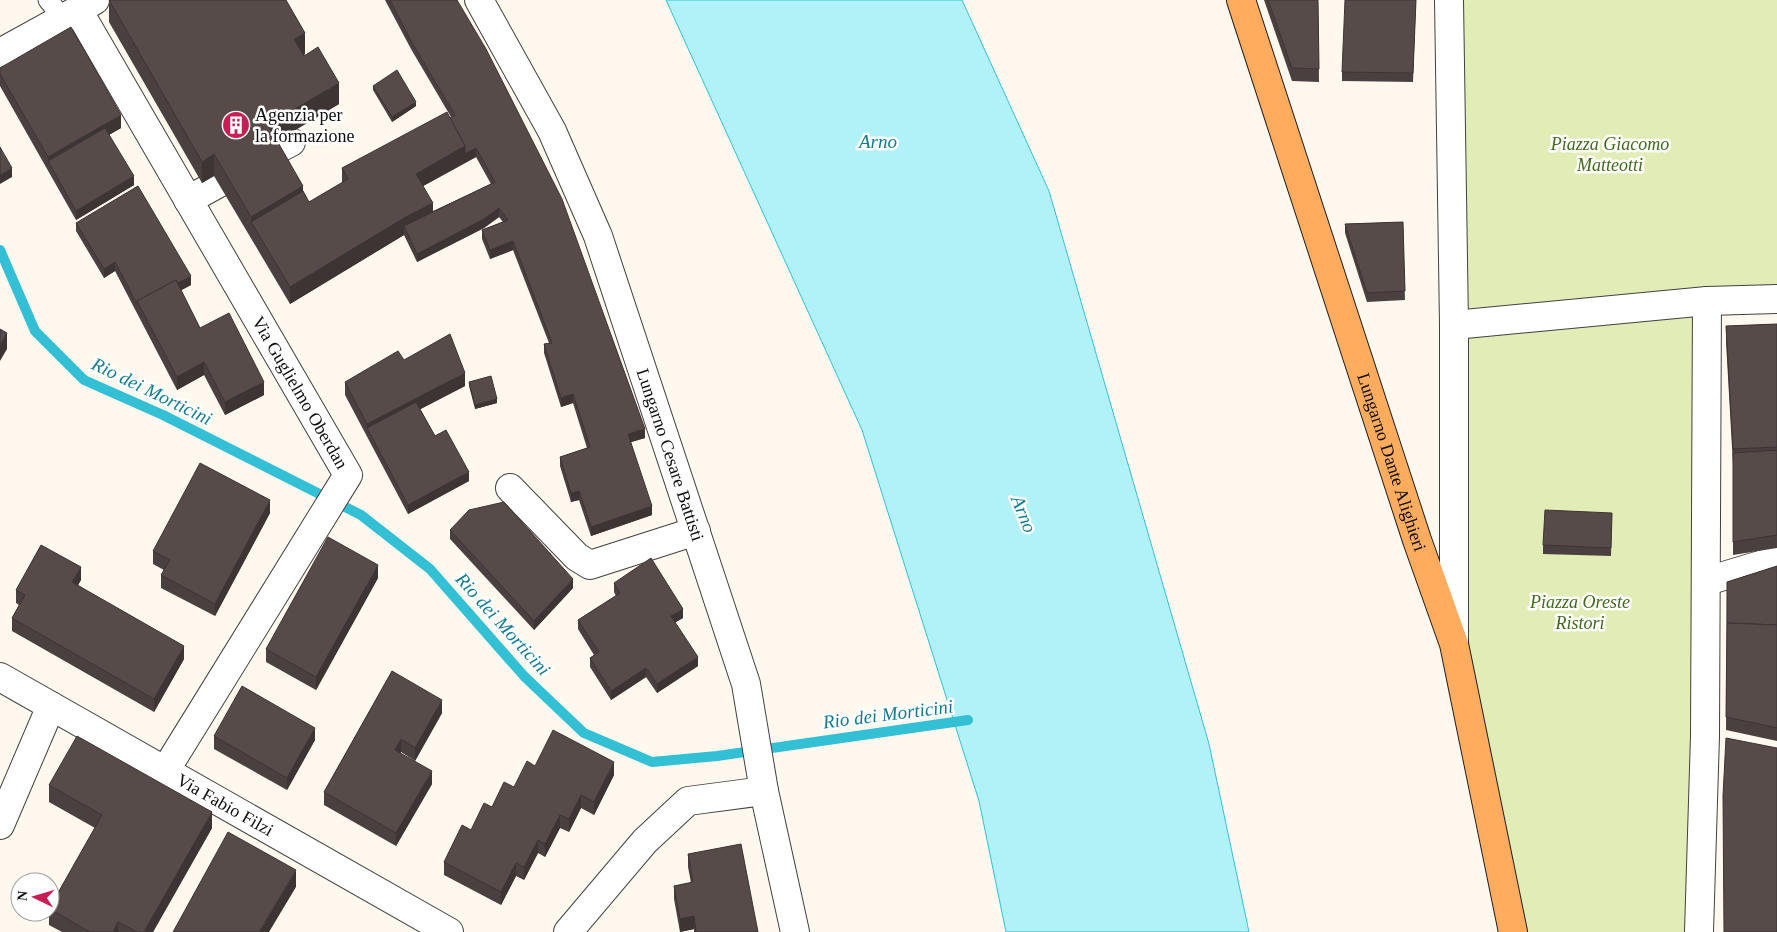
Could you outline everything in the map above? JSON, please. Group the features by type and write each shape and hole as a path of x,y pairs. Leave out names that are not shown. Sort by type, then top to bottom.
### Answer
{"main road":[{"name":"Lungarno Dante Alighieri","path":"1241,0 1414,530 1454,644 1513,932"}],"street":[{"name":"Lungarno Cesare Battisti","path":"479,0 552,131 598,236 746,684 763,784 795,932"},
{"path":"1448,0 1454,325 1454,644"},
{"name":"Via Guglielmo Oberdan","path":"0,52 71,7 188,200 348,475 165,771"},
{"path":"188,200 219,183"},
{"path":"1454,325 1707,301 1777,300"},
{"path":"1698,932 1705,736 1707,301"},
{"path":"510,488 577,558 590,565 696,532"},
{"path":"1706,581 1777,560"},
{"name":"Via Fabio Filzi","path":"0,677 450,932"},
{"path":"0,825 51,706"},
{"path":"1705,736 1732,742"},
{"path":"568,932 645,841 688,801 763,784"}],"green space":[{"path":"1449,0 1777,0 1777,299 1708,301 1699,932 1513,932 1454,644"}],"water":[{"name":"Arno","path":"666,0 962,0 1049,191 1209,744 1249,932 1006,932 979,801 862,430"}],"building":[{"name":"Agenzia per la formazione","path":"109,0 286,0 305,33 294,39 304,56 318,47 339,83 268,125 303,186 251,217 214,154 202,162"},
{"path":"390,0 457,0 486,49 562,199 645,429 628,434 652,506 591,527 579,491 571,493 560,457 590,447 573,394 561,398 544,344 552,343 513,241 490,250 482,230 508,220 499,208 484,219 417,254 404,226 495,182 476,148 465,154 465,146 450,118 455,115 411,41"},
{"path":"1268,0 1318,0 1319,69 1292,68"},
{"path":"1345,0 1416,0 1413,73 1342,72"},
{"path":"71,27 121,115 48,157 0,74 0,68"},
{"path":"397,70 416,102 392,117 373,86"},
{"path":"447,112 465,146 416,174 433,203 404,218 290,287 251,222 303,191 309,202 348,179 342,168"},
{"path":"105,128 134,176 76,211 48,161"},
{"path":"0,147 12,168 0,175"},
{"path":"138,186 191,276 178,283 176,280 137,301 137,304 115,262 104,269 76,223"},
{"path":"1403,222 1405,291 1367,293 1345,224"},
{"path":"176,280 200,328 229,313 264,382 225,402 204,362 177,377 137,301"},
{"path":"1777,324 1777,447 1733,449 1726,326"},
{"path":"0,329 7,333 0,345"},
{"path":"450,334 465,373 367,424 345,382 398,351 404,360"},
{"path":"491,376 497,399 475,405 469,382"},
{"path":"416,402 435,436 446,430 469,472 408,505 367,428"},
{"path":"1777,450 1777,535 1733,542 1733,453"},
{"path":"200,463 270,500 215,604 161,575 170,560 153,551"},
{"path":"504,502 573,579 534,621 450,530 469,510"},
{"path":"1545,510 1612,513 1611,548 1543,545"},
{"path":"328,537 378,565 316,677 266,649"},
{"path":"41,545 81,567 72,582 184,646 154,699 12,618 25,595 16,590"},
{"path":"651,558 683,609 671,616 698,657 657,684 646,668 611,691 590,658 599,652 578,620 620,593 614,583"},
{"path":"1777,566 1777,625 1727,623 1727,582"},
{"path":"1727,623 1777,625 1777,728 1726,717"},
{"path":"392,671 442,700 415,748 401,739 395,750 432,771 396,833 324,792"},
{"path":"242,686 315,728 287,778 214,736"},
{"path":"553,730 614,762 594,802 581,795 569,819 560,815 545,844 538,840 524,867 516,863 501,892 444,862 462,825 471,830 484,803 492,807 504,782 514,787 527,761 535,766"},
{"path":"77,736 212,812 144,932 137,932 118,922 113,932 90,932 60,915 60,889 102,815 49,785"},
{"path":"1726,738 1777,748 1777,932 1724,932 1723,796"},
{"path":"228,832 296,870 259,932 173,932"},
{"path":"741,844 758,932 696,932 694,916 680,919 674,886 693,882 688,854"}],"waterway":[{"name":"Rio dei Morticini","path":"0,250 35,331 84,380 163,415 361,515 430,569 524,676 584,733 652,762 717,756 968,720"}],"place":[{"name":"Agenzia per la formazione","path":"236,125"}],"park label":[{"name":"Piazza Giacomo Matteotti","path":"1610,154"},
{"name":"Piazza Oreste Ristori","path":"1580,612"}]}
